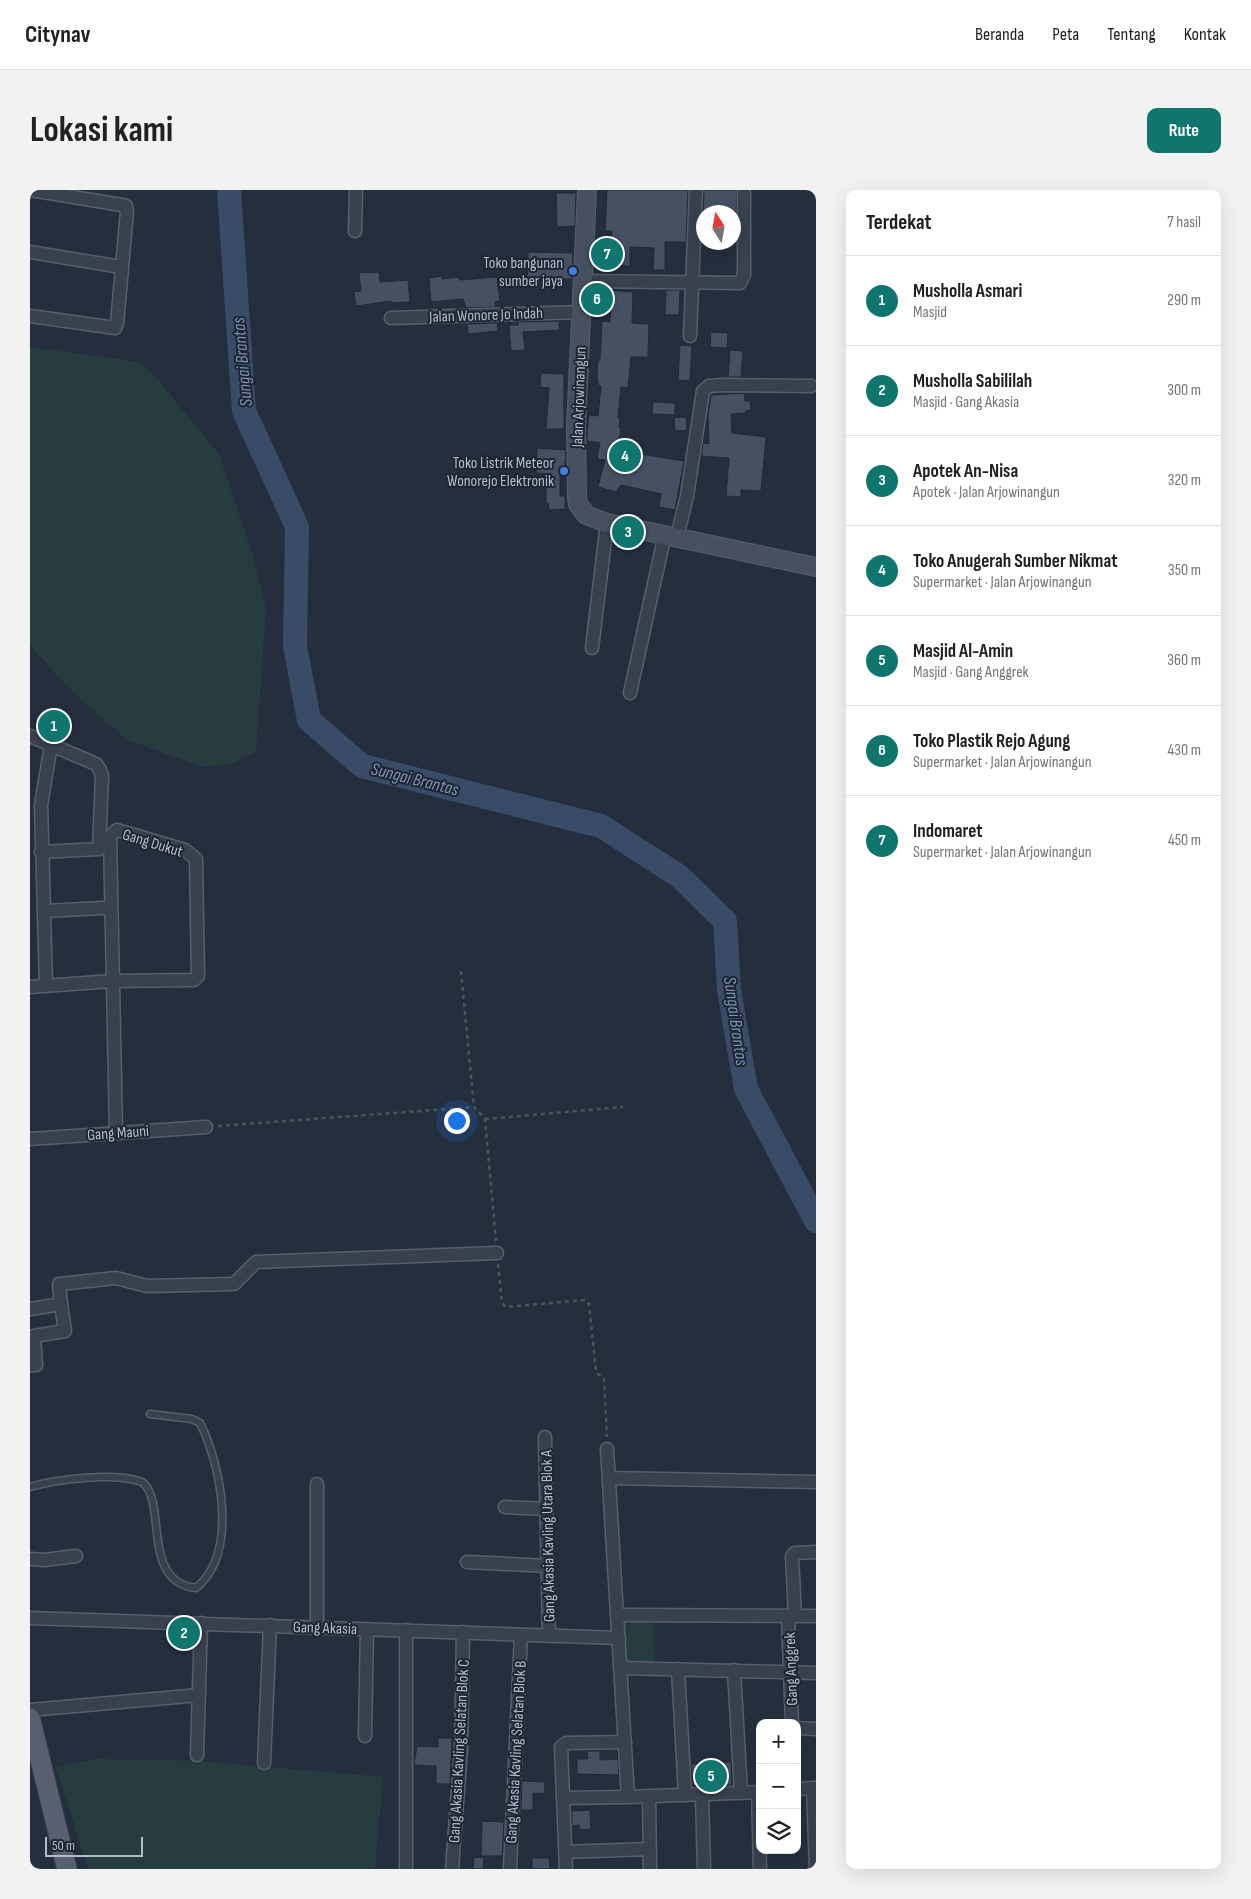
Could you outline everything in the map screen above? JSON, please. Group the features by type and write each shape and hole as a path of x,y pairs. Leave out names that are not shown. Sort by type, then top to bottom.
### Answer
{"main road":[{"name":"Jalan Arjowinangun","path":"587,190 576,426 578,504 586,515 607,523 816,567"},
{"path":"30,1718 67,1869"}],"street":[{"path":"30,190 126,206 117,324 115,328 30,316"},
{"path":"355,231 356,190"},
{"path":"690,336 694,284 696,190"},
{"path":"583,281 736,285 742,282 744,193"},
{"path":"30,252 121,267"},
{"name":"Jalan Wonore Jo Indah","path":"391,318 581,312"},
{"path":"630,693 671,536 687,496 704,391 709,386 723,385 811,386"},
{"path":"592,648 607,523"},
{"path":"30,736 96,764 102,776 101,845 97,851 41,852"},
{"path":"46,985 41,852 36,803 50,745"},
{"name":"Gang Dukut","path":"117,830 185,850 196,859 198,976 194,980 189,981 112,981 110,836 117,830"},
{"path":"44,911 103,908"},
{"path":"30,987 112,981 116,1132"},
{"name":"Gang Mauni","path":"30,1139 206,1127"},
{"path":"30,1365 36,1365 34,1336 65,1331 59,1284 116,1278 147,1286 234,1284 256,1262 497,1253"},
{"path":"30,1309 61,1304"},
{"name":"Gang Akasia Kavling Utara Blok A","path":"545,1437 549,1636"},
{"path":"607,1449 622,1668 628,1797"},
{"path":"609,1478 816,1482"},
{"path":"316,1627 317,1484"},
{"path":"505,1507 547,1509"},
{"name":"Gang Anggrek","path":"792,1719 789,1672 792,1556 795,1553 816,1552"},
{"path":"30,1558 44,1560 76,1556"},
{"path":"467,1562 548,1566"},
{"path":"618,1615 816,1616"},
{"name":"Gang Akasia","path":"30,1618 619,1638"},
{"path":"197,1755 201,1623"},
{"path":"264,1763 270,1625"},
{"path":"365,1736 367,1629"},
{"path":"406,1630 406,1869"},
{"name":"Gang Akasia Kavling Selatan Blok C","path":"452,1869 461,1749 463,1632"},
{"name":"Gang Akasia Kavling Selatan Blok B","path":"510,1869 521,1635"},
{"path":"622,1668 816,1673"},
{"path":"678,1669 686,1795"},
{"path":"734,1670 741,1793"},
{"path":"30,1710 199,1695"},
{"path":"801,1728 816,1729"},
{"path":"566,1869 561,1751 563,1745 626,1742"},
{"path":"801,1789 814,1788 816,1869"},
{"path":"563,1798 756,1792"},
{"path":"702,1795 704,1869"},
{"path":"649,1796 650,1869"},
{"path":"759,1809 760,1869"},
{"path":"565,1852 650,1849"}],"lane":[{"path":"30,1487 50,1481 96,1478 142,1482 150,1492 158,1544 171,1577 184,1587 196,1588 206,1580 219,1553 222,1516 220,1482 215,1458 200,1423 192,1419 150,1414"}],"path":[{"path":"460,970 474,1107 485,1119 502,1303 506,1307 585,1300 589,1304 596,1372 604,1379 607,1449"},
{"path":"206,1127 474,1107"},
{"path":"485,1119 623,1107"}],"green space":[{"path":"30,347 139,362 159,381 219,454 254,559 266,609 256,751 231,764 203,767 125,739 68,687 30,645"},
{"path":"653,1618 655,1665 626,1663 623,1619"},
{"path":"96,1759 201,1761 383,1777 375,1869 88,1869 56,1767"}],"building":[{"path":"607,190 688,190 686,242 665,242 665,270 653,270 654,248 630,247 630,266 610,265 612,231 605,231"},
{"path":"704,190 737,190 736,205 703,205"},
{"path":"556,193 576,193 575,226 557,227"},
{"path":"528,252 573,253 572,279 527,279"},
{"path":"379,272 380,282 408,280 410,302 391,303 391,301 356,306 354,292 361,291 359,273"},
{"path":"442,276 442,279 459,277 460,280 497,277 500,301 495,302 496,307 466,308 463,299 431,302 429,278"},
{"path":"595,289 633,292 632,323 649,324 648,357 631,357 628,388 621,387 618,418 620,418 619,428 621,428 618,448 623,449 623,451 684,461 675,510 659,507 661,494 621,485 616,492 598,487 605,460 597,459 600,443 587,441 587,434 589,415 598,416 601,386 598,385 597,377 602,321 610,322 611,302 594,302"},
{"path":"666,290 680,290 679,315 665,315"},
{"path":"559,321 560,330 523,332 525,350 511,351 509,325 518,325 518,322"},
{"path":"497,323 498,331 468,334 467,324"},
{"path":"711,332 728,333 727,348 710,347"},
{"path":"680,345 692,346 690,381 678,380"},
{"path":"730,350 743,351 741,377 728,377"},
{"path":"541,373 564,374 564,429 546,429 549,388 540,387"},
{"path":"744,393 745,401 750,401 751,410 746,411 746,413 731,414 732,433 766,437 761,491 741,490 741,497 726,496 729,458 701,456 703,443 709,444 708,415 711,395"},
{"path":"653,402 675,403 675,415 652,414"},
{"path":"686,417 687,430 675,431 674,418"},
{"path":"537,448 566,450 564,475 560,475 560,496 565,496 565,509 549,510 548,503 546,503 546,474 536,473"},
{"path":"45,716 67,721 63,736 41,731"},
{"path":"173,1631 193,1632 192,1640 173,1639"},
{"path":"438,1738 452,1738 450,1784 436,1784 436,1766 414,1765 417,1746 438,1747"},
{"path":"587,1751 600,1751 600,1760 618,1759 619,1775 577,1774 577,1759 588,1759"},
{"path":"731,1762 732,1785 693,1786 691,1764"},
{"path":"522,1781 545,1782 544,1794 533,1793 533,1810 521,1810"},
{"path":"590,1810 591,1829 580,1830 579,1825 572,1826 572,1811"},
{"path":"482,1821 504,1822 502,1856 481,1856"},
{"path":"474,1857 484,1858 483,1869 473,1869"},
{"path":"532,1858 549,1858 550,1869 532,1869"}],"waterway":[{"name":"Sungai Brantas","path":"229,190 244,411 297,527 295,646 309,720 362,766 601,826 679,876 725,921 729,990 746,1089 816,1221"}],"place":[{"name":"Indomaret","path":"607,254"},
{"name":"Toko bangunan sumber jaya","path":"573,271"},
{"name":"Toko Plastik Rejo Agung","path":"597,299"},
{"name":"Toko Anugerah Sumber Nikmat","path":"625,456"},
{"name":"Toko Listrik Meteor Wonorejo Elektronik","path":"564,471"},
{"name":"Apotek An-Nisa","path":"628,532"},
{"name":"Musholla Asmari","path":"54,726"},
{"name":"Musholla Sabililah","path":"184,1633"},
{"name":"Masjid Al-Amin","path":"711,1776"}]}
